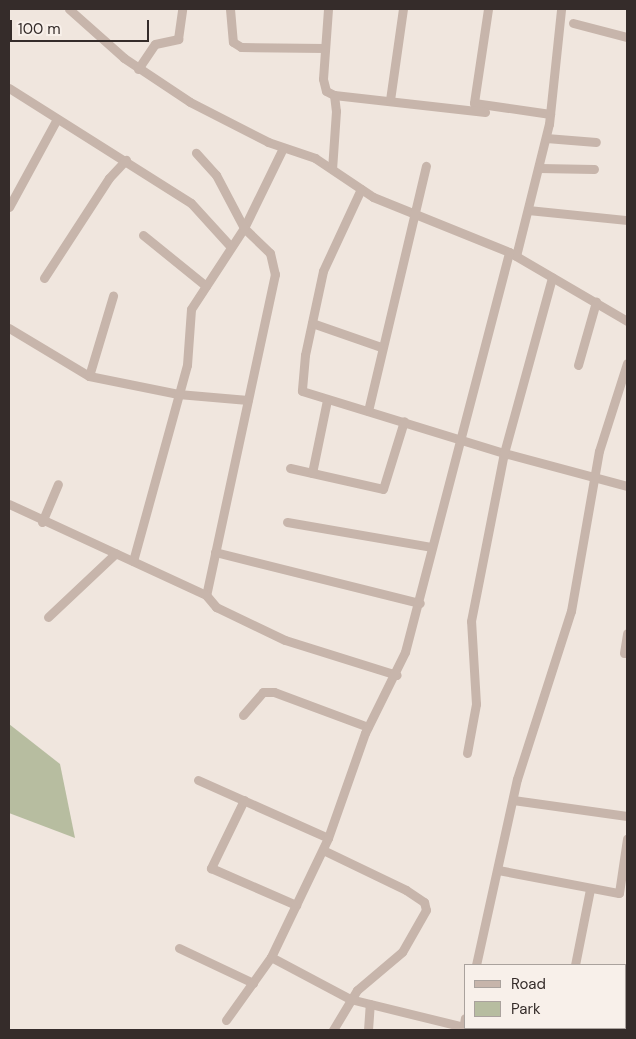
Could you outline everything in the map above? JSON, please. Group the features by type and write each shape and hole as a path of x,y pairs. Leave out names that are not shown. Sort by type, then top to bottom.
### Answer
{"street":[{"path":"68,9 138,69 190,102 283,148 302,153 332,169 361,189 414,214 513,254 627,321"},
{"path":"138,69 155,44 178,39 182,9"},
{"path":"230,9 233,42 241,47 325,48"},
{"path":"328,9 323,79 326,91 334,95 486,112"},
{"path":"390,100 403,9"},
{"path":"488,9 474,103 550,114"},
{"path":"226,1020 271,957 323,850 368,727 397,675 420,603 431,547 458,437 528,210 539,168 550,114 561,9"},
{"path":"574,23 627,37"},
{"path":"9,88 192,203 231,247"},
{"path":"332,169 334,95"},
{"path":"9,207 57,119"},
{"path":"546,138 596,142"},
{"path":"133,561 191,347 189,317 206,286 244,228 283,148"},
{"path":"196,153 216,176 244,228 270,253 274,274 206,594"},
{"path":"44,278 109,178 126,160"},
{"path":"368,410 381,346 426,166"},
{"path":"539,168 594,169"},
{"path":"361,189 323,271 312,322 302,391 327,400 368,410 458,437 504,453 627,486"},
{"path":"528,210 627,220"},
{"path":"144,235 206,286"},
{"path":"467,753 476,704 471,621 504,453 552,277"},
{"path":"89,376 113,296"},
{"path":"578,366 596,302"},
{"path":"312,322 381,346"},
{"path":"9,328 89,376 178,394 248,400"},
{"path":"476,964 513,800 571,611 593,477 627,363"},
{"path":"312,473 327,400"},
{"path":"290,468 383,489 404,421"},
{"path":"42,522 58,484"},
{"path":"9,504 42,522 206,594 216,607 285,640 397,675"},
{"path":"287,522 431,547"},
{"path":"215,552 420,603"},
{"path":"48,617 116,553"},
{"path":"624,653 627,633"},
{"path":"243,716 263,692 274,692 368,727"},
{"path":"198,780 328,838"},
{"path":"244,800 211,868 296,905"},
{"path":"513,800 627,816"},
{"path":"498,870 612,894 622,890 627,839"},
{"path":"323,850 406,890 424,902 426,910 402,952 350,999 333,1030"},
{"path":"575,964 590,890"},
{"path":"179,948 253,983"},
{"path":"271,957 350,999 464,1025"},
{"path":"368,1030 370,1004"}],"green space":[{"path":"9,724 60,764 75,838 9,813"}]}
